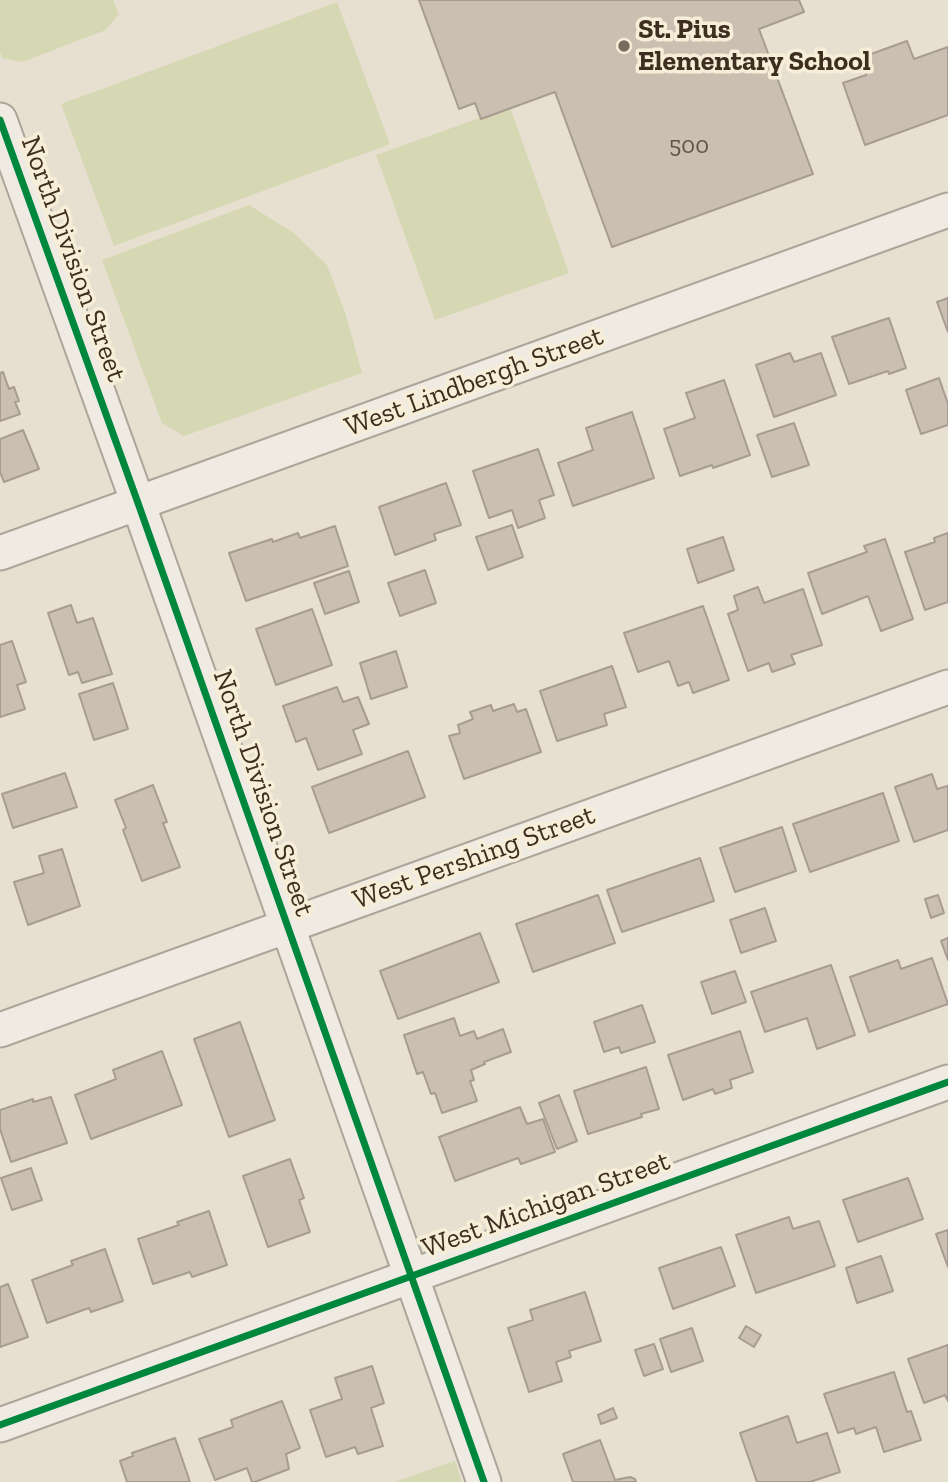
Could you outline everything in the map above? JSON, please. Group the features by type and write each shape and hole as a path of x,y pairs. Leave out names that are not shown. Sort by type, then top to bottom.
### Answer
{"street":[{"name":"North Division Street","path":"0,120 484,1482"},
{"name":"West Lindbergh Street","path":"0,553 948,210"},
{"name":"West Pershing Street","path":"0,1031 948,687"},
{"name":"West Michigan Street","path":"0,1425 948,1082"}],"green space":[{"path":"0,0 113,0 119,14 106,30 22,62 2,58"},
{"path":"337,2 390,144 114,246 61,104"},
{"path":"510,107 569,273 435,320 376,155"},
{"path":"249,205 294,233 327,265 345,312 362,373 184,436 162,423 102,260"},
{"path":"454,1461 462,1482 394,1482"}],"building":[{"path":"419,0 799,0 804,12 759,29 813,174 612,247 555,92 481,119 475,103 459,109"},
{"path":"907,41 914,59 948,47 948,115 865,145 843,83 866,75 860,58"},
{"path":"948,298 948,332 937,302"},
{"path":"889,318 906,368 849,384 832,337"},
{"path":"790,353 794,362 821,353 836,395 774,417 756,365"},
{"path":"3,372 9,389 14,387 19,401 15,402 20,414 0,421 0,373"},
{"path":"939,378 948,404 948,425 921,434 906,390"},
{"path":"724,380 750,455 680,476 664,429 695,418 686,393"},
{"path":"632,412 654,478 573,506 558,463 593,450 586,428"},
{"path":"794,423 809,465 772,477 757,435"},
{"path":"23,430 39,469 4,482 0,472 0,439"},
{"path":"538,449 554,495 539,500 545,518 518,528 512,510 489,518 473,471"},
{"path":"446,483 461,525 434,534 436,540 395,555 379,507"},
{"path":"512,525 523,557 488,570 476,537"},
{"path":"335,526 348,566 246,601 229,553 298,533 300,538"},
{"path":"948,533 948,602 925,610 905,552 935,542 934,538"},
{"path":"723,537 734,570 698,583 687,549"},
{"path":"885,539 913,619 881,631 868,596 822,614 808,573 867,552 864,546"},
{"path":"425,570 436,603 400,616 388,583"},
{"path":"349,571 359,602 325,614 314,583"},
{"path":"758,587 764,603 803,589 822,645 791,655 795,664 772,672 769,663 748,671 728,614 738,610 734,596"},
{"path":"71,605 77,623 93,618 112,674 82,683 78,672 69,675 48,613"},
{"path":"703,606 729,680 693,693 689,682 678,686 669,661 638,672 624,633"},
{"path":"312,609 332,665 276,685 256,629"},
{"path":"12,641 26,682 17,685 25,709 0,717 0,645"},
{"path":"396,651 407,687 371,699 360,663"},
{"path":"612,666 626,707 604,714 607,725 557,741 540,691"},
{"path":"113,683 128,729 94,740 79,694"},
{"path":"337,687 343,702 358,697 369,724 353,730 362,754 318,770 306,738 296,742 283,706"},
{"path":"514,704 517,712 526,709 541,752 464,779 449,736 460,733 458,725 473,719 470,712 491,705 493,711"},
{"path":"408,751 425,797 329,833 312,787"},
{"path":"65,773 77,807 13,828 2,794"},
{"path":"932,774 937,789 948,786 948,830 914,842 895,787"},
{"path":"153,785 167,822 163,823 180,867 142,881 115,800"},
{"path":"883,793 899,841 810,872 793,824"},
{"path":"782,827 796,871 735,892 720,848"},
{"path":"62,849 80,906 28,925 14,882 44,873 39,856"},
{"path":"700,858 714,901 622,932 607,890"},
{"path":"598,895 615,943 533,972 516,924"},
{"path":"938,895 944,913 931,918 925,899"},
{"path":"765,908 776,941 741,953 730,920"},
{"path":"480,933 499,982 398,1019 380,971"},
{"path":"948,938 948,960 941,941"},
{"path":"932,958 948,1004 869,1032 850,977 898,960 901,969"},
{"path":"831,965 855,1035 817,1049 807,1018 765,1032 751,992"},
{"path":"735,971 746,1002 712,1014 701,982"},
{"path":"642,1005 655,1042 621,1053 619,1047 604,1052 594,1022"},
{"path":"454,1018 460,1036 474,1031 477,1039 503,1029 511,1052 471,1070 474,1080 470,1081 477,1101 442,1113 423,1072 417,1074 404,1035"},
{"path":"240,1022 275,1120 229,1137 194,1039"},
{"path":"740,1031 753,1072 730,1080 732,1088 715,1094 713,1089 683,1100 668,1055"},
{"path":"162,1051 182,1105 91,1139 75,1095 116,1079 113,1070"},
{"path":"646,1067 659,1109 588,1134 574,1091"},
{"path":"559,1095 577,1141 557,1149 539,1103"},
{"path":"51,1097 67,1143 11,1162 0,1129 0,1110 33,1099 33,1102"},
{"path":"520,1107 527,1124 543,1119 555,1152 521,1164 518,1158 455,1181 439,1137"},
{"path":"290,1159 304,1198 299,1200 310,1232 268,1247 243,1176"},
{"path":"31,1168 42,1200 12,1210 1,1178"},
{"path":"908,1178 923,1219 858,1242 843,1200"},
{"path":"209,1211 227,1265 192,1277 190,1272 153,1284 138,1239"},
{"path":"789,1217 793,1229 819,1221 835,1266 756,1293 736,1235"},
{"path":"948,1230 948,1267 936,1234"},
{"path":"721,1247 735,1286 673,1309 659,1268"},
{"path":"105,1249 123,1301 91,1312 89,1308 47,1323 32,1280 73,1265 71,1261"},
{"path":"881,1256 893,1291 857,1303 846,1268"},
{"path":"8,1284 28,1337 0,1347 0,1287"},
{"path":"585,1292 601,1341 569,1351 571,1357 556,1362 562,1381 529,1392 508,1328 533,1320 530,1310"},
{"path":"746,1326 761,1335 754,1347 739,1338"},
{"path":"692,1328 703,1361 671,1372 660,1339"},
{"path":"654,1344 663,1369 644,1376 635,1350"},
{"path":"948,1345 948,1401 945,1395 924,1403 908,1359"},
{"path":"372,1366 384,1403 371,1408 383,1446 358,1454 355,1447 326,1457 310,1410 342,1399 335,1378"},
{"path":"894,1372 907,1412 911,1411 921,1440 884,1452 876,1427 856,1434 854,1428 838,1433 824,1394"},
{"path":"282,1401 300,1448 286,1454 289,1469 255,1482 252,1482 247,1468 215,1480 199,1439 233,1427 231,1420"},
{"path":"613,1408 617,1418 601,1424 598,1415"},
{"path":"788,1416 797,1443 827,1433 840,1472 810,1482 757,1482 740,1433"},
{"path":"175,1438 190,1482 127,1482 120,1461 133,1456 132,1453"},
{"path":"600,1440 615,1480 630,1477 636,1482 573,1482 563,1454"}],"cycle path":[{"path":"0,120 484,1482"},
{"path":"0,1425 948,1082"}],"place":[{"name":"St. Pius Elementary School","path":"624,46"}]}
